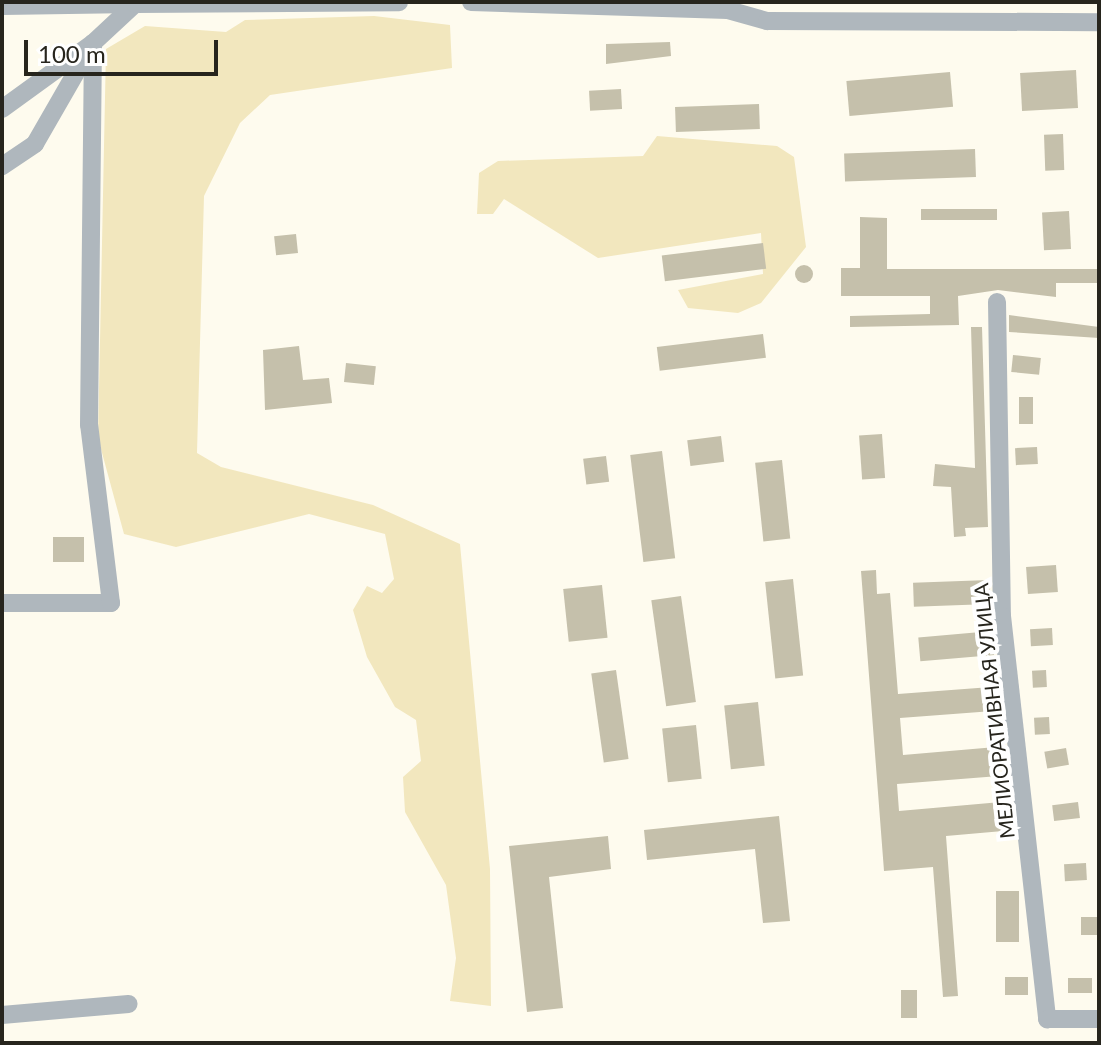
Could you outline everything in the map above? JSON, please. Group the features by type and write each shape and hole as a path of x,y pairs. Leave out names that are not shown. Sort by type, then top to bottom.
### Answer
{"street":[{"path":"2,6 399,2"},
{"path":"471,2 728,10 767,21 1099,22"},
{"path":"2,109 93,43 135,4"},
{"path":"2,166 35,144 93,43"},
{"path":"2,603 111,603 89,425 93,43"},
{"name":"МЕЛИОРАТИВНАЯ УЛИЦА","path":"997,302 1002,616 1047,1019 1099,1019"},
{"path":"2,1015 129,1004"}],"shaded area":[{"path":"374,16 450,25 452,68 270,95 240,123 204,196 197,453 221,467 373,505 460,544 490,869 491,1006 450,1001 456,958 446,885 405,812 403,777 421,761 416,720 395,707 367,657 353,610 367,586 382,593 394,579 385,534 309,514 176,547 124,534 98,438 106,49 145,26 226,32 245,20"},
{"path":"657,136 777,146 794,157 806,247 761,303 738,313 688,308 678,290 763,274 761,233 598,258 504,199 493,214 477,214 479,173 498,161 643,156"}],"building":[{"path":"670,42 671,56 606,64 606,44"},
{"path":"1076,70 1078,108 1022,111 1020,73"},
{"path":"950,72 953,107 849,116 846,81"},
{"path":"621,89 622,109 590,111 589,91"},
{"path":"759,104 760,129 676,132 675,107"},
{"path":"1063,134 1064,170 1045,171 1044,135"},
{"path":"975,149 976,177 845,182 844,154"},
{"path":"921,209 997,209 997,220 921,220"},
{"path":"1069,211 1071,249 1044,250 1042,212"},
{"path":"860,217 887,218 887,269 1099,269 1099,283 1056,283 1056,297 998,290 958,296 959,325 850,327 850,316 930,314 930,296 841,296 841,268 860,268"},
{"path":"296,234 298,253 276,255 274,236"},
{"path":"763,243 766,269 665,281 662,255"},
{"path":"804,265 813,274 804,283 795,274"},
{"path":"1009,315 1099,327 1099,338 1009,332"},
{"path":"971,327 982,327 988,527 965,528 966,536 954,537 951,487 933,486 935,464 975,468"},
{"path":"763,334 766,358 660,371 657,347"},
{"path":"299,346 303,380 329,378 332,403 265,410 263,350"},
{"path":"1013,355 1041,358 1039,375 1011,372"},
{"path":"346,363 376,366 374,385 344,382"},
{"path":"1019,397 1033,397 1033,424 1019,424"},
{"path":"882,434 885,478 862,479 859,436"},
{"path":"721,436 724,462 690,466 687,440"},
{"path":"1037,447 1038,464 1016,465 1015,448"},
{"path":"662,451 675,558 643,562 630,455"},
{"path":"606,456 609,482 586,485 583,459"},
{"path":"782,460 790,539 763,541 755,463"},
{"path":"53,537 84,537 84,562 53,562"},
{"path":"1056,565 1058,592 1028,594 1026,567"},
{"path":"876,570 877,594 890,593 898,694 991,687 993,711 900,718 903,755 996,747 999,776 897,784 899,811 1001,802 1003,831 946,836 958,996 943,997 933,867 884,871 861,571"},
{"path":"793,579 803,675 775,678 765,582"},
{"path":"989,580 990,604 914,607 913,583"},
{"path":"602,585 608,638 569,642 563,589"},
{"path":"681,596 696,702 666,706 651,600"},
{"path":"1052,628 1053,645 1031,646 1030,629"},
{"path":"992,631 994,655 920,661 918,637"},
{"path":"616,670 629,759 604,763 591,673"},
{"path":"1046,670 1047,687 1033,688 1032,671"},
{"path":"758,702 765,766 731,769 724,706"},
{"path":"1049,717 1050,734 1035,735 1034,718"},
{"path":"696,725 702,779 668,782 662,729"},
{"path":"1066,748 1069,765 1047,769 1044,752"},
{"path":"1078,802 1080,818 1054,821 1052,805"},
{"path":"779,816 790,921 763,923 755,849 647,860 644,830"},
{"path":"608,836 611,869 549,877 563,1008 527,1012 509,846"},
{"path":"1086,863 1087,880 1065,881 1064,864"},
{"path":"996,891 1019,891 1019,942 996,942"},
{"path":"1081,917 1099,917 1099,935 1081,935"},
{"path":"1005,977 1028,977 1028,995 1005,995"},
{"path":"1068,978 1092,978 1092,993 1068,993"},
{"path":"901,990 917,990 917,1018 901,1018"}]}
